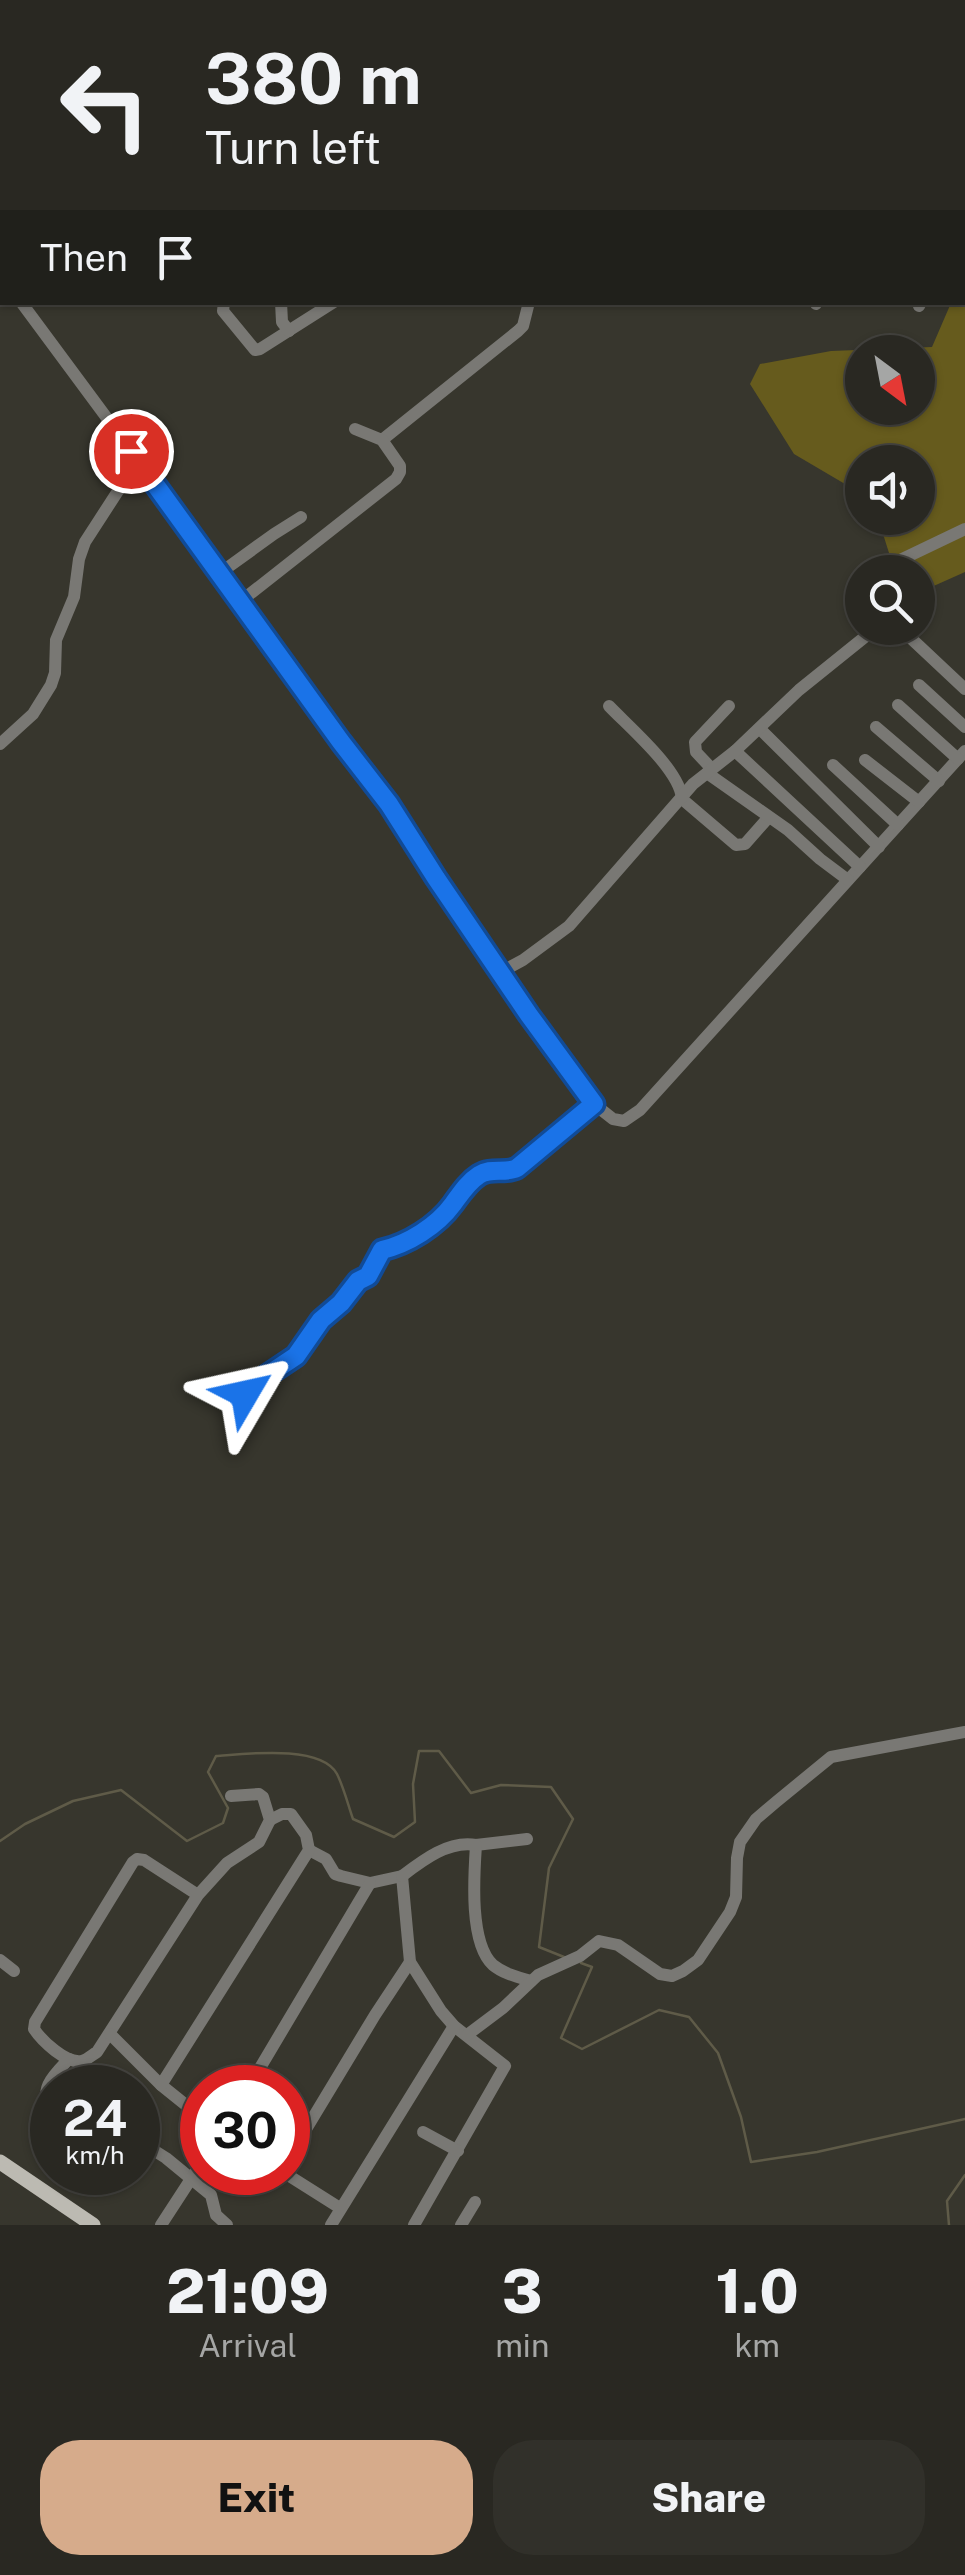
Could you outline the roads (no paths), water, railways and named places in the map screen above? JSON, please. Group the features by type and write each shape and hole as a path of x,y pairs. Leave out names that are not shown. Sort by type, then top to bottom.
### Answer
{"main road":[{"path":"0,2162 93,2225"}],"street":[{"path":"23,305 389,804 529,1015 594,1104 617,1120 636,1114 962,755 898,705"},
{"path":"224,305 223,311 255,350 329,305"},
{"path":"281,305 282,322 290,331"},
{"path":"382,440 518,331 528,305"},
{"path":"241,601 396,479 400,466 382,440 355,429"},
{"path":"0,744 33,714 51,684 56,640 74,597 85,542 140,463"},
{"path":"220,573 301,517"},
{"path":"911,555 965,529"},
{"path":"501,972 569,926 689,788 855,645"},
{"path":"918,645 965,689"},
{"path":"918,685 965,727"},
{"path":"608,706 662,762 681,790 682,798 740,846 768,818"},
{"path":"728,706 695,742 696,752 710,771 848,880"},
{"path":"876,727 938,781"},
{"path":"760,728 879,847"},
{"path":"736,751 860,868"},
{"path":"865,760 919,802"},
{"path":"833,765 898,825"},
{"path":"245,1394 296,1356 321,1320 358,1281 368,1276 382,1250 404,1244 428,1227 479,1175 517,1168 594,1104"},
{"path":"467,2035 531,1980 548,1968 580,1956 596,1942 603,1940 632,1952 660,1974 672,1976 683,1971 698,1960 734,1905 740,1842 762,1813 832,1758 965,1732"},
{"path":"231,1796 263,1796 270,1820"},
{"path":"162,2085 308,1850 306,1835 291,1814 270,1820 259,1842 227,1864 198,1896 110,2034 89,2058 81,2062 69,2060 38,2035 34,2025 133,1862 144,1860 198,1896"},
{"path":"308,1850 326,1859 335,1874 370,1883 402,1876 460,1843 476,1845 527,1838"},
{"path":"476,1845 475,1904 484,1952 498,1968 531,1980"},
{"path":"402,1876 410,1962 454,2026 506,2068 414,2225"},
{"path":"262,2065 370,1883"},
{"path":"0,1960 14,1971"},
{"path":"310,2122 410,1962"},
{"path":"331,2225 454,2026"},
{"path":"110,2034 180,2100"},
{"path":"64,2065 69,2060"},
{"path":"424,2132 458,2150"},
{"path":"160,2155 180,2171"},
{"path":"310,2189 340,2208"},
{"path":"160,2225 181,2195"},
{"path":"210,2195 216,2215 227,2225"},
{"path":"461,2225 475,2202"}],"waterway":[{"path":"0,1841 73,1801 121,1790 187,1841 223,1823 228,1808 208,1772 216,1756 263,1753 299,1755 328,1765 337,1774 353,1819 394,1837 415,1822 413,1784 419,1751 439,1751 471,1793 501,1785 551,1787 573,1819 549,1868 539,1947 564,1957"},
{"path":"581,1963 592,1967 561,2038 582,2049 659,2010 689,2017 718,2053 741,2117 751,2162 817,2152 965,2119"},
{"path":"949,2225 947,2201 965,2175"}]}
